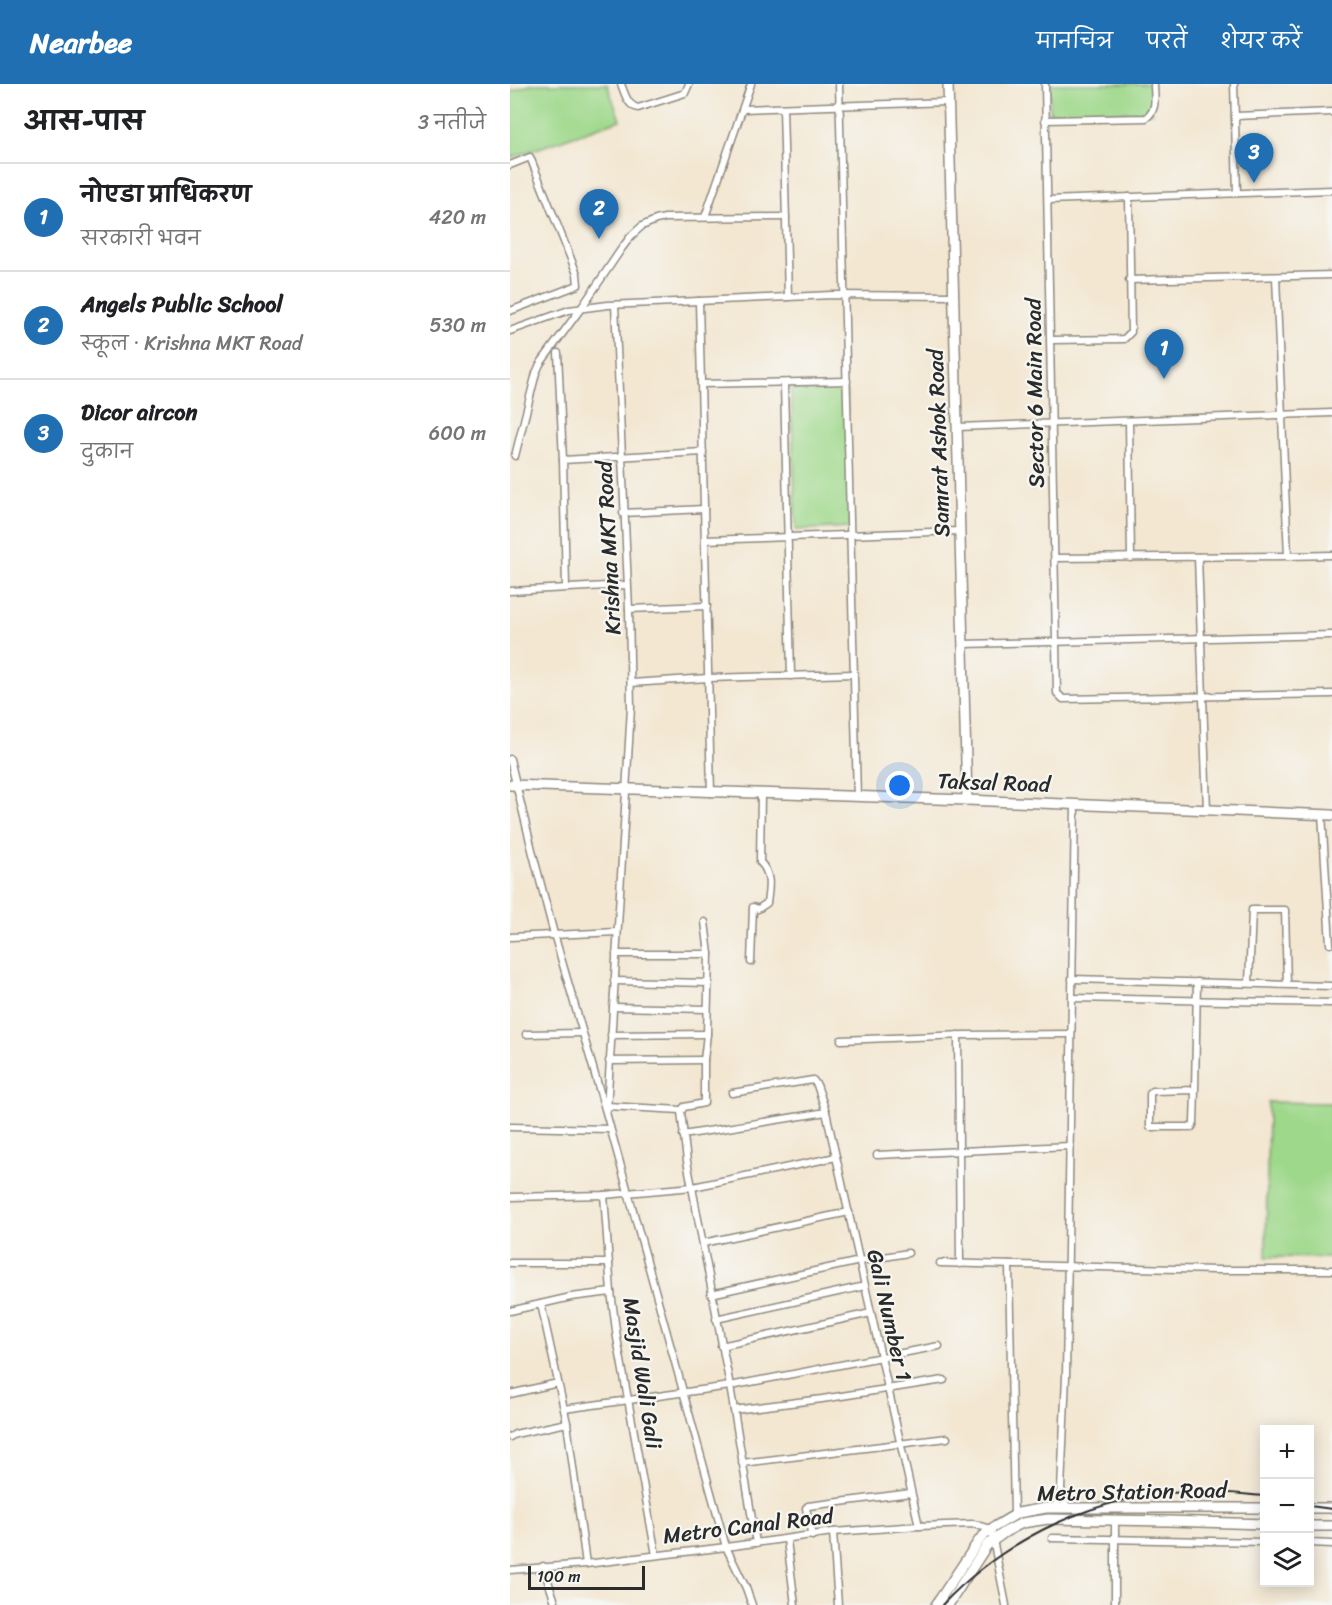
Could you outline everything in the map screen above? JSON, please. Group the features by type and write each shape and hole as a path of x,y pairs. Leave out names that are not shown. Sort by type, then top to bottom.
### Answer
{"street":[{"path":"621,84 628,102 638,108 685,93 689,84"},
{"path":"705,217 752,84"},
{"path":"839,84 857,797"},
{"name":"Samrat Ashok Road","path":"948,84 967,800"},
{"name":"Sector 6 Main Road","path":"1045,84 1058,693 1063,699 1203,696"},
{"path":"1045,120 1146,118 1155,108 1154,84"},
{"path":"1234,84 1237,193"},
{"path":"743,109 948,102"},
{"path":"783,108 788,297"},
{"path":"1235,116 1332,112"},
{"path":"510,165 530,157 577,274 578,285 510,311"},
{"path":"1048,200 1332,190"},
{"path":"1051,340 1124,339 1131,332 1129,197"},
{"path":"515,456 538,369 622,248 642,226 665,218 786,217"},
{"path":"1130,280 1332,275"},
{"path":"1276,277 1288,556"},
{"path":"510,331 569,310 615,304 845,295 953,296"},
{"path":"699,301 711,793"},
{"name":"Krishna MKT Road","path":"607,1116 631,708 629,609 615,304"},
{"path":"558,353 566,587"},
{"path":"701,384 847,381"},
{"path":"784,383 791,676"},
{"path":"957,427 1332,413"},
{"path":"1129,421 1131,558"},
{"path":"563,460 703,452"},
{"path":"623,513 704,509"},
{"path":"705,540 960,531"},
{"path":"1055,558 1332,555"},
{"path":"1198,557 1207,810"},
{"path":"510,591 627,585"},
{"path":"629,609 707,606"},
{"path":"963,644 1332,635"},
{"path":"631,683 708,678 854,674"},
{"path":"1203,696 1332,694"},
{"path":"510,759 514,785 532,854 726,1547 752,1605"},
{"name":"Taksal Road","path":"514,785 1327,814"},
{"path":"751,962 753,907 758,909 767,903 770,884 766,869 760,862 761,794"},
{"path":"1055,1508 1061,1489 1066,1376 1075,805"},
{"path":"1327,814 1330,944"},
{"path":"1249,983 1252,910 1285,910 1287,984"},
{"path":"607,1106 681,1110 684,1107 704,1103 709,983 709,954 705,922"},
{"path":"510,937 618,932"},
{"path":"616,954 709,954"},
{"path":"1072,979 1332,986"},
{"path":"614,981 709,983"},
{"path":"1194,1090 1152,1091 1150,1094 1150,1126 1192,1127 1194,1123 1197,982"},
{"path":"1072,998 1332,1003"},
{"path":"613,1007 707,1009"},
{"path":"526,1034 582,1033"},
{"path":"611,1035 707,1034"},
{"path":"841,1040 958,1035 1071,1034"},
{"path":"958,1035 960,1264"},
{"path":"609,1061 704,1060"},
{"name":"Gali Number 1","path":"732,1094 813,1080 817,1085 837,1157 918,1526"},
{"path":"681,1110 683,1136 730,1386 756,1543"},
{"path":"683,1136 826,1112"},
{"path":"510,1127 609,1129"},
{"path":"877,1155 1070,1146"},
{"path":"510,1197 604,1195 693,1187 837,1157"},
{"name":"Masjid Wali Gali","path":"604,1195 611,1292 617,1338 656,1555"},
{"path":"703,1244 849,1212"},
{"path":"711,1294 908,1252"},
{"path":"510,1263 609,1263"},
{"path":"940,1263 1216,1270 1332,1270"},
{"path":"1009,1265 1014,1515"},
{"path":"716,1319 865,1286"},
{"path":"510,1311 571,1297 611,1292"},
{"path":"541,1304 567,1423 586,1564"},
{"path":"721,1346 871,1314"},
{"path":"564,1409 730,1386 939,1346"},
{"path":"734,1410 944,1380"},
{"path":"510,1394 558,1383"},
{"path":"510,1437 567,1423"},
{"path":"742,1463 947,1438"},
{"path":"1061,1489 1067,1508"},
{"path":"812,1536 806,1508 808,1506 911,1493"},
{"name":"Metro Station Road","path":"936,1605 980,1539 991,1528 1018,1513 1046,1508 1260,1508"},
{"path":"1314,1508 1332,1508"},
{"name":"Metro Station Road","path":"948,1605 987,1545 993,1539 1022,1523 1048,1519 1260,1524"},
{"path":"1115,1520 1115,1605"},
{"name":"Metro Canal Road","path":"510,1570 586,1564 786,1540 833,1532 973,1524 991,1528"},
{"path":"1314,1526 1332,1526"},
{"path":"991,1528 1006,1605"},
{"path":"833,1532 838,1605"},
{"path":"1052,1538 1260,1542"},
{"path":"786,1540 795,1605"},
{"path":"1314,1543 1332,1544"},
{"path":"543,1566 556,1605"}],"green space":[{"path":"532,84 607,84 620,120 510,158 510,92"},
{"path":"1050,84 1150,84 1152,112 1050,113"},
{"path":"846,387 851,527 796,530 791,389"},
{"path":"1268,1102 1332,1103 1332,1258 1266,1257"}],"railway":[{"path":"942,1605 967,1581 1024,1540 1088,1511 1121,1501 1156,1495 1200,1492 1260,1496"},
{"path":"1314,1507 1332,1509"}],"place":[{"name":"Dicor aircon","path":"1254,183"},
{"name":"Angels Public School","path":"599,239"},
{"name":"नोएडा प्राधिकरण","path":"1164,379"}]}
